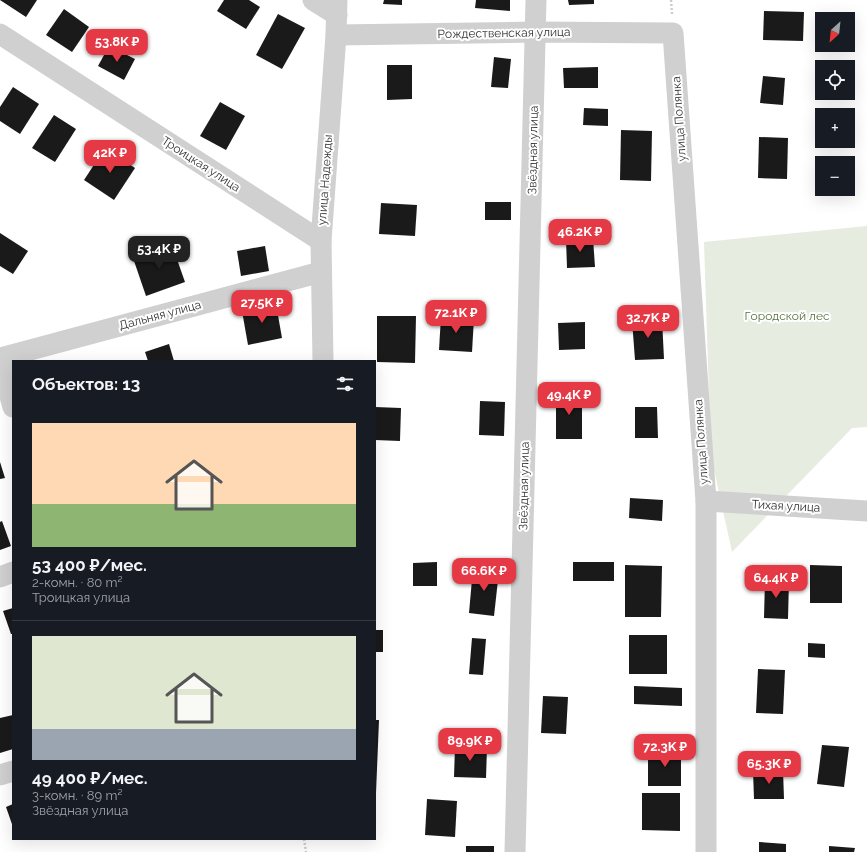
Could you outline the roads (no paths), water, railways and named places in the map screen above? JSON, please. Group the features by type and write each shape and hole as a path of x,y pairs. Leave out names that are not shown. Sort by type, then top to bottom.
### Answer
{"street":[{"path":"313,0 336,17"},
{"name":"Звёздная улица","path":"515,852 536,0"},
{"name":"Рождественская улица","path":"336,17 536,32 673,33"},
{"name":"улица Надежды","path":"324,360 321,241 336,17"},
{"name":"улица Полянка","path":"673,33 706,501 706,852"},
{"name":"Троицкая улица","path":"0,34 321,241"},
{"name":"Дальняя улица","path":"0,358 321,272"},
{"path":"0,362 12,404"},
{"name":"Тихая улица","path":"706,501 867,511"},
{"path":"0,577 12,572"},
{"path":"0,775 12,771"}],"park label":[{"name":"Городской лес","path":"787,316"}]}
